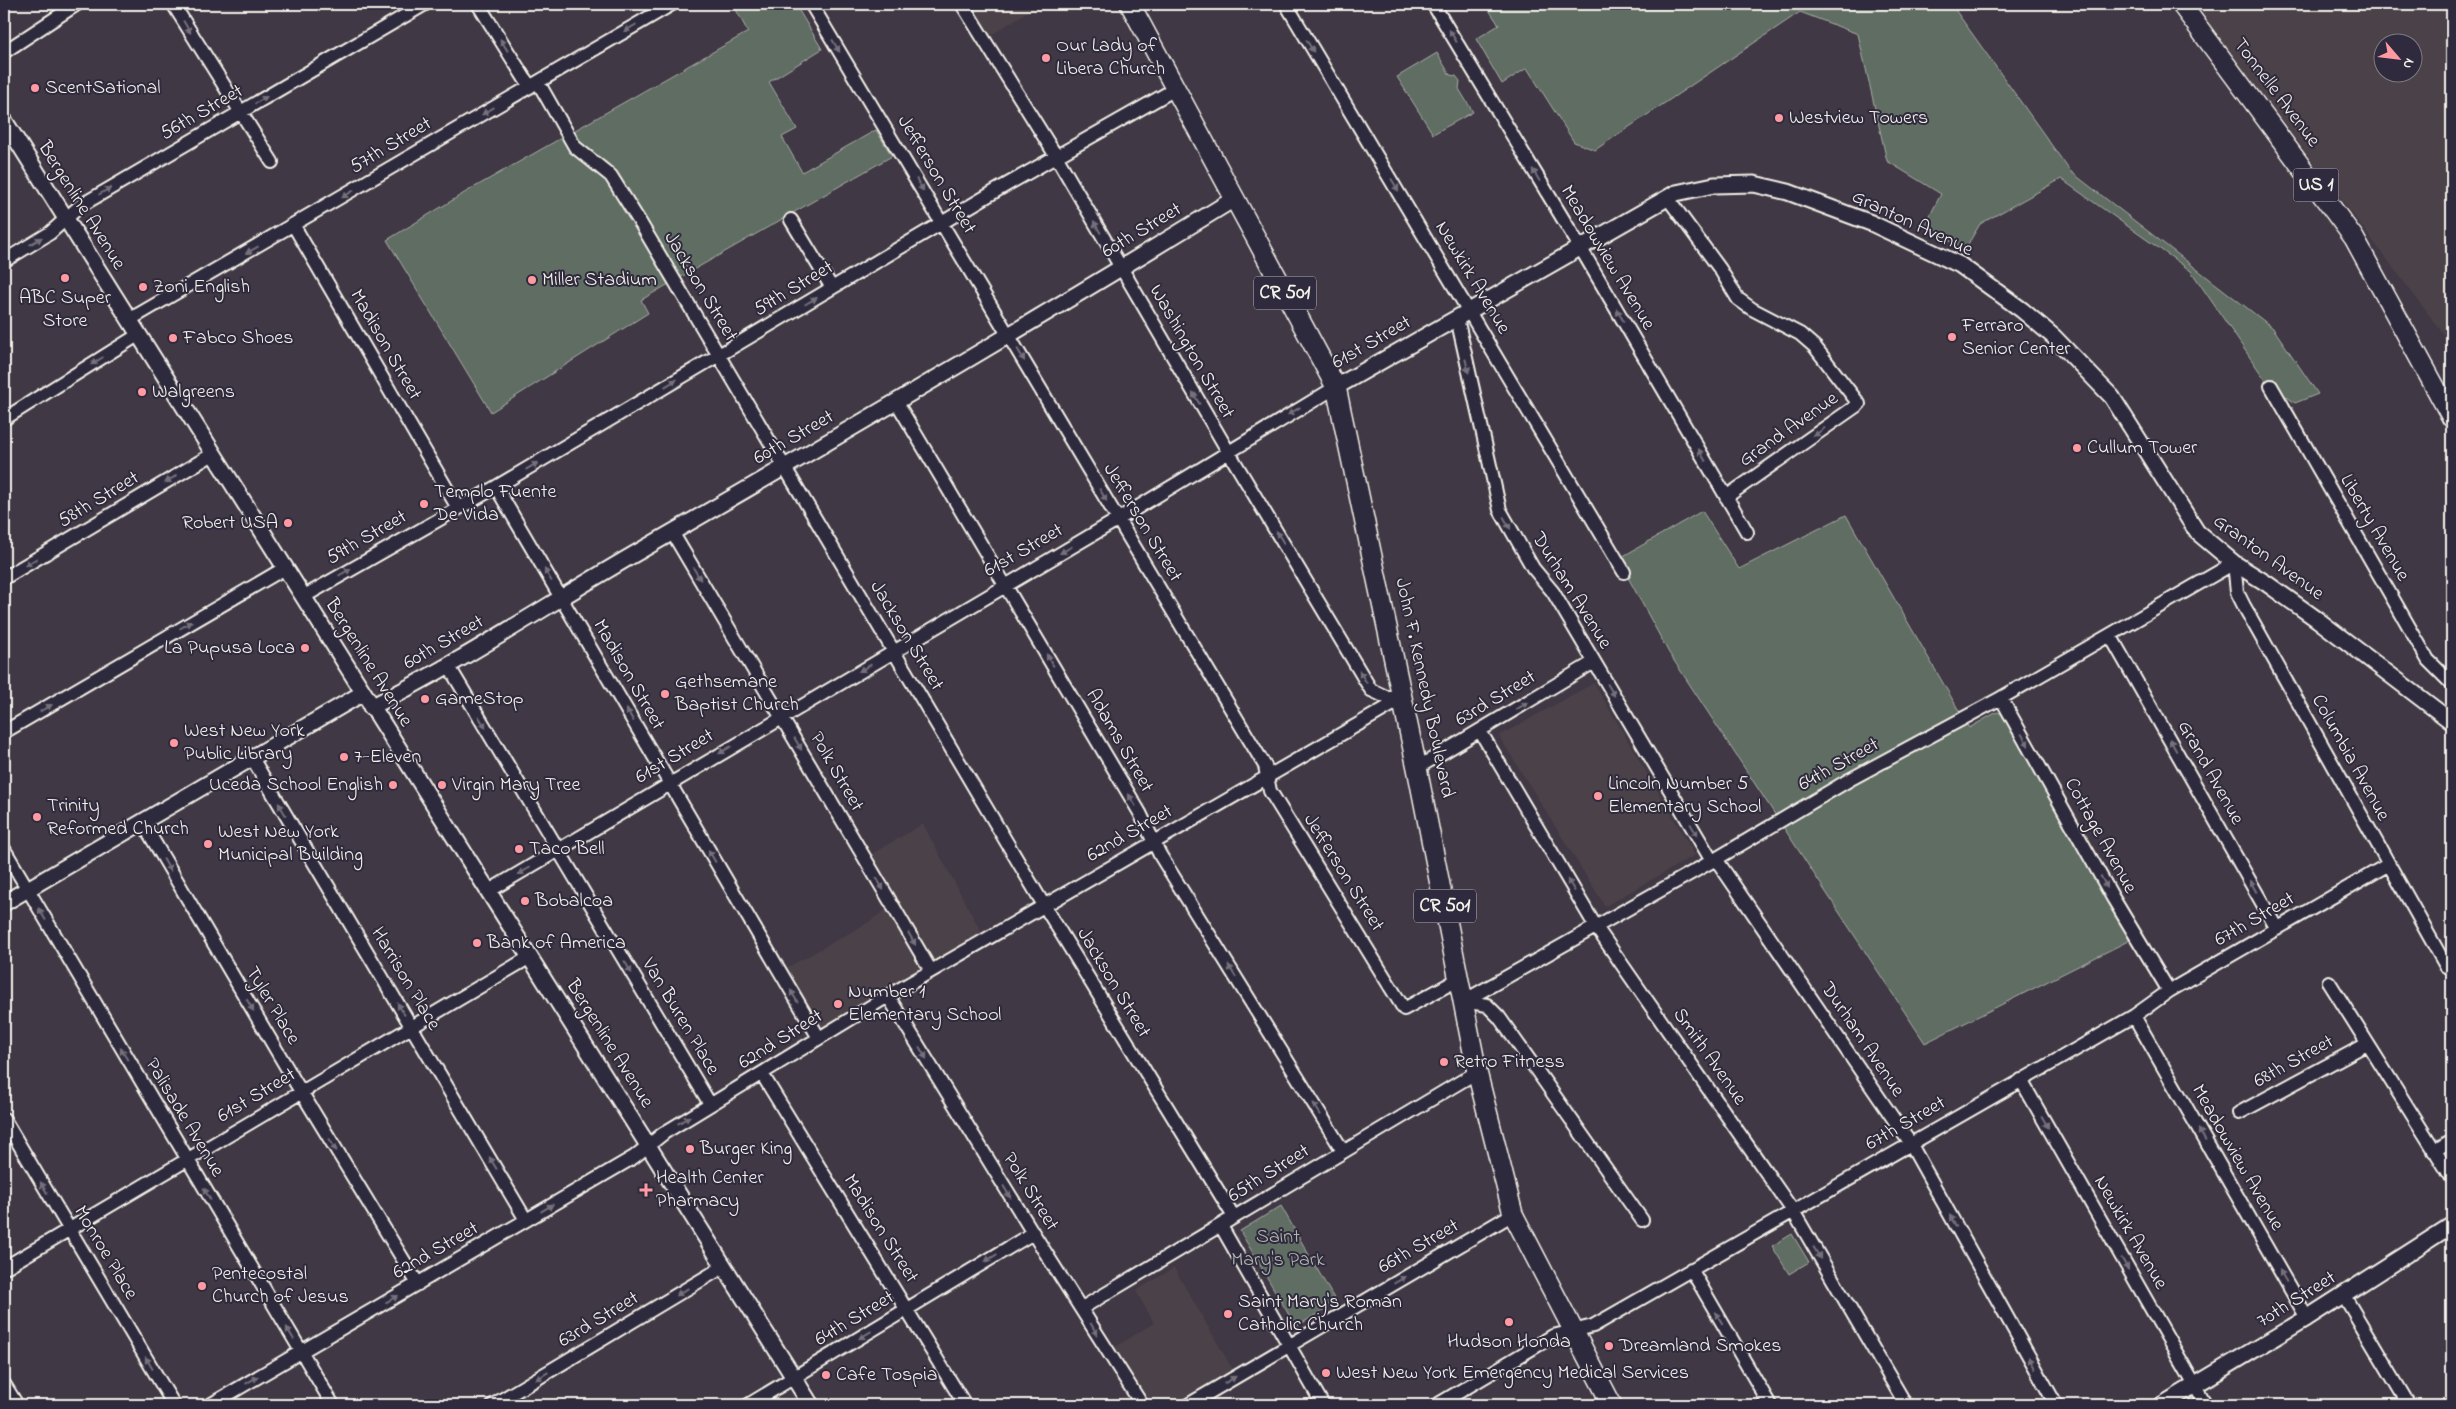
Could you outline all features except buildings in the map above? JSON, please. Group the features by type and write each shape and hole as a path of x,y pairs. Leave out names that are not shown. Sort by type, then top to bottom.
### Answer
{"main road":[{"name":"John F. Kennedy Boulevard","path":"1130,4 1336,387 1417,768 1477,1072 1513,1214 1612,1405"},
{"name":"Tonnelle Avenue","path":"2181,4 2354,238 2452,418"}],"street":[{"path":"4,52 77,4"},
{"path":"173,4 272,162"},
{"name":"56th Street","path":"4,261 50,232 80,206 425,4"},
{"name":"Jackson Street","path":"478,4 534,84 574,147 611,176 719,355 1044,906 1234,1217"},
{"name":"57th Street","path":"129,320 294,226 672,4"},
{"name":"Jefferson Street","path":"811,4 1265,766 1270,791 1404,1009 1459,979"},
{"name":"Washington Street","path":"962,4 1056,156 1120,268 1371,690 1386,697 1402,699"},
{"name":"Newkirk Avenue","path":"1286,4 1463,314 1624,572"},
{"name":"Meadowview Avenue","path":"1433,4 1580,247 1747,532"},
{"name":"59th Street","path":"303,597 496,487 1056,156 1175,88"},
{"name":"Bergenline Avenue","path":"4,120 811,1405"},
{"name":"Granton Avenue","path":"1580,247 1667,197 1707,186 1754,184 1788,192 1871,223 1960,266 2022,310 2054,337 2112,397 2197,532 2234,563 2318,620 2452,722"},
{"name":"Grand Avenue","path":"1667,197 1720,269 1738,299 1752,309 1800,334 1815,347 1859,404 1726,497"},
{"name":"60th Street","path":"371,707 448,665 1234,199"},
{"path":"791,220 832,288"},
{"name":"Madison Street","path":"294,226 458,508"},
{"name":"61st Street","path":"489,891 781,716 1117,520 1336,387 1580,247"},
{"name":"Durham Avenue","path":"1463,314 1500,510 1533,568 1554,592 1594,662 1714,860 1910,1143 2056,1405"},
{"path":"4,418 138,335"},
{"name":"Liberty Avenue","path":"2271,386 2428,660 2452,684"},
{"name":"Adams Street","path":"896,401 1006,585 1156,842 1166,863 1343,1150"},
{"name":"58th Street","path":"4,578 213,454"},
{"name":"Madison Street","path":"496,487 819,1038"},
{"name":"Polk Street","path":"672,532 931,971"},
{"name":"64th Street","path":"1464,1001 1714,860 1849,780 2001,698 2234,563"},
{"name":"Columbia Avenue","path":"2234,563 2237,592 2244,606 2446,966"},
{"path":"4,732 285,568"},
{"name":"Grand Avenue","path":"2110,635 2276,929"},
{"name":"63rd Street","path":"1417,768 1594,662"},
{"name":"Van Buren Place","path":"448,665 710,1104"},
{"path":"4,903 363,693"},
{"name":"Cottage Avenue","path":"2001,698 2169,991"},
{"name":"62nd Street","path":"210,1405 634,1157 710,1104 888,996 1402,699"},
{"name":"Smith Avenue","path":"1480,731 1596,927 1793,1211 1906,1405"},
{"name":"Harrison Place","path":"252,758 526,1220"},
{"name":"Tyler Place","path":"143,823 301,1092 418,1284"},
{"name":"Palisade Avenue","path":"4,849 333,1405"},
{"name":"67th Street","path":"1436,1405 1553,1336 1575,1332 1592,1326 2134,1016 2169,991 2388,864"},
{"name":"61st Street","path":"4,1268 530,957"},
{"path":"2328,982 2452,1178"},
{"name":"Polk Street","path":"888,996 1032,1233 1082,1308 1142,1405"},
{"path":"1464,1001 1487,1006 1499,1017 1642,1220"},
{"name":"Meadowview Avenue","path":"2134,1016 2307,1318"},
{"name":"68th Street","path":"2239,1113 2367,1044"},
{"name":"65th Street","path":"1082,1308 1150,1265 1221,1226 1343,1150 1477,1072"},
{"name":"Madison Street","path":"762,1074 964,1405"},
{"name":"Newkirk Avenue","path":"2021,1080 2206,1405"},
{"name":"Monroe Place","path":"4,1120 174,1405"},
{"path":"2434,1151 2452,1140"},
{"name":"66th Street","path":"1188,1405 1513,1214"},
{"name":"70th Street","path":"2162,1405 2307,1318 2452,1225"},
{"path":"1221,1226 1323,1405"},
{"name":"64th Street","path":"748,1405 1032,1233"},
{"name":"63rd Street","path":"493,1405 724,1267"},
{"path":"1691,1269 1770,1405"},
{"path":"2343,1294 2409,1405"},
{"path":"4,1384 16,1405"}],"shaded area":[{"path":"962,4 1039,4 985,39"},
{"path":"2195,4 2452,4 2452,345 2222,42"},
{"name":"Lincoln Number 5 Elementary School","path":"1594,683 1695,855 1605,906 1499,736"},
{"path":"923,824 985,939 931,970 865,858"},
{"name":"Number 1 Elementary School","path":"890,907 929,971 821,1037 781,971 866,924"},
{"path":"1174,1268 1233,1370 1176,1405 1148,1405 1114,1348 1154,1323 1136,1291"}],"green space":[{"path":"733,4 795,4 822,49 769,82 797,129 782,137 802,172 876,130 892,156 641,300 648,313 491,412 387,240 466,192 748,32"},
{"path":"1485,4 1951,4 2070,171 2273,328 2318,394 2295,403 2266,381 2191,271 2061,179 1980,224 1965,249 1924,227 1941,194 1887,161 1858,34 1800,12 1595,150 1574,142 1527,68 1502,84 1476,39 1499,25"},
{"path":"1437,53 1450,75 1456,76 1460,81 1459,89 1473,112 1433,134 1397,77"},
{"path":"1702,511 1739,569 1846,515 1969,728 1997,712 2004,715 2132,939 1925,1043 1669,653 1618,559"},
{"name":"Saint Mary's Park","path":"1281,1206 1336,1302 1296,1327 1240,1231"},
{"path":"1792,1234 1809,1262 1789,1274 1772,1246"}],"place":[{"name":"Our Lady of Libera Church","path":"1046,58"},
{"name":"ScentSational","path":"35,88"},
{"name":"Westview Towers","path":"1779,118"},
{"name":"ABC Super Store","path":"65,278"},
{"name":"Miller Stadium","path":"532,280"},
{"name":"Zoni English","path":"143,287"},
{"name":"Ferraro Senior Center","path":"1952,337"},
{"name":"Fabco Shoes","path":"173,338"},
{"name":"Walgreens","path":"142,392"},
{"name":"Cullum Tower","path":"2077,448"},
{"name":"Templo Fuente De Vida","path":"424,504"},
{"name":"Robert USA","path":"288,523"},
{"name":"La Pupusa Loca","path":"305,648"},
{"name":"Gethsemane Baptist Church","path":"665,694"},
{"name":"GameStop","path":"425,699"},
{"name":"West New York Public Library","path":"174,743"},
{"name":"7-Eleven","path":"344,757"},
{"name":"Uceda School English","path":"393,785"},
{"name":"Virgin Mary Tree","path":"442,785"},
{"name":"Lincoln Number 5 Elementary School","path":"1598,796"},
{"name":"Trinity Reformed Church","path":"37,817"},
{"name":"West New York Municipal Building","path":"208,844"},
{"name":"Taco Bell","path":"519,849"},
{"name":"Bobalcoa","path":"525,901"},
{"name":"Bank of America","path":"477,943"},
{"name":"Number 1 Elementary School","path":"838,1004"},
{"name":"Retro Fitness","path":"1444,1062"},
{"name":"Burger King","path":"690,1149"},
{"name":"Health Center Pharmacy","path":"646,1190"},
{"name":"Pentecostal Church of Jesus","path":"202,1286"},
{"name":"Saint Mary's Roman Catholic Church","path":"1228,1314"},
{"name":"Hudson Honda","path":"1509,1322"},
{"name":"Dreamland Smokes","path":"1609,1346"},
{"name":"West New York Emergency Medical Services","path":"1326,1373"},
{"name":"Cafe Tospia","path":"826,1375"}]}
